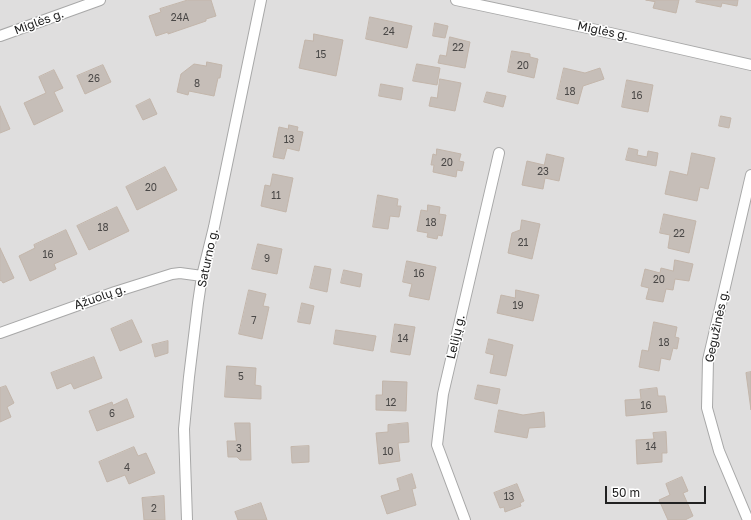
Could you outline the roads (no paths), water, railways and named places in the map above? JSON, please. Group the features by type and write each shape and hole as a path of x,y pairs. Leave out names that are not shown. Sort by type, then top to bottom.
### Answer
{"street":[{"name":"Miglės g.","path":"0,36 100,0"},
{"name":"Saturno g.","path":"188,520 184,429 202,276 216,220 261,0"},
{"name":"Miglės g.","path":"456,0 751,65"},
{"name":"Lelijų g.","path":"464,520 437,445 443,394 499,153"},
{"name":"Gegužinės g.","path":"748,520 719,451 707,408 708,360 751,175"},
{"name":"Ąžuolų g.","path":"0,333 115,292 172,274 180,273 202,276"}]}
